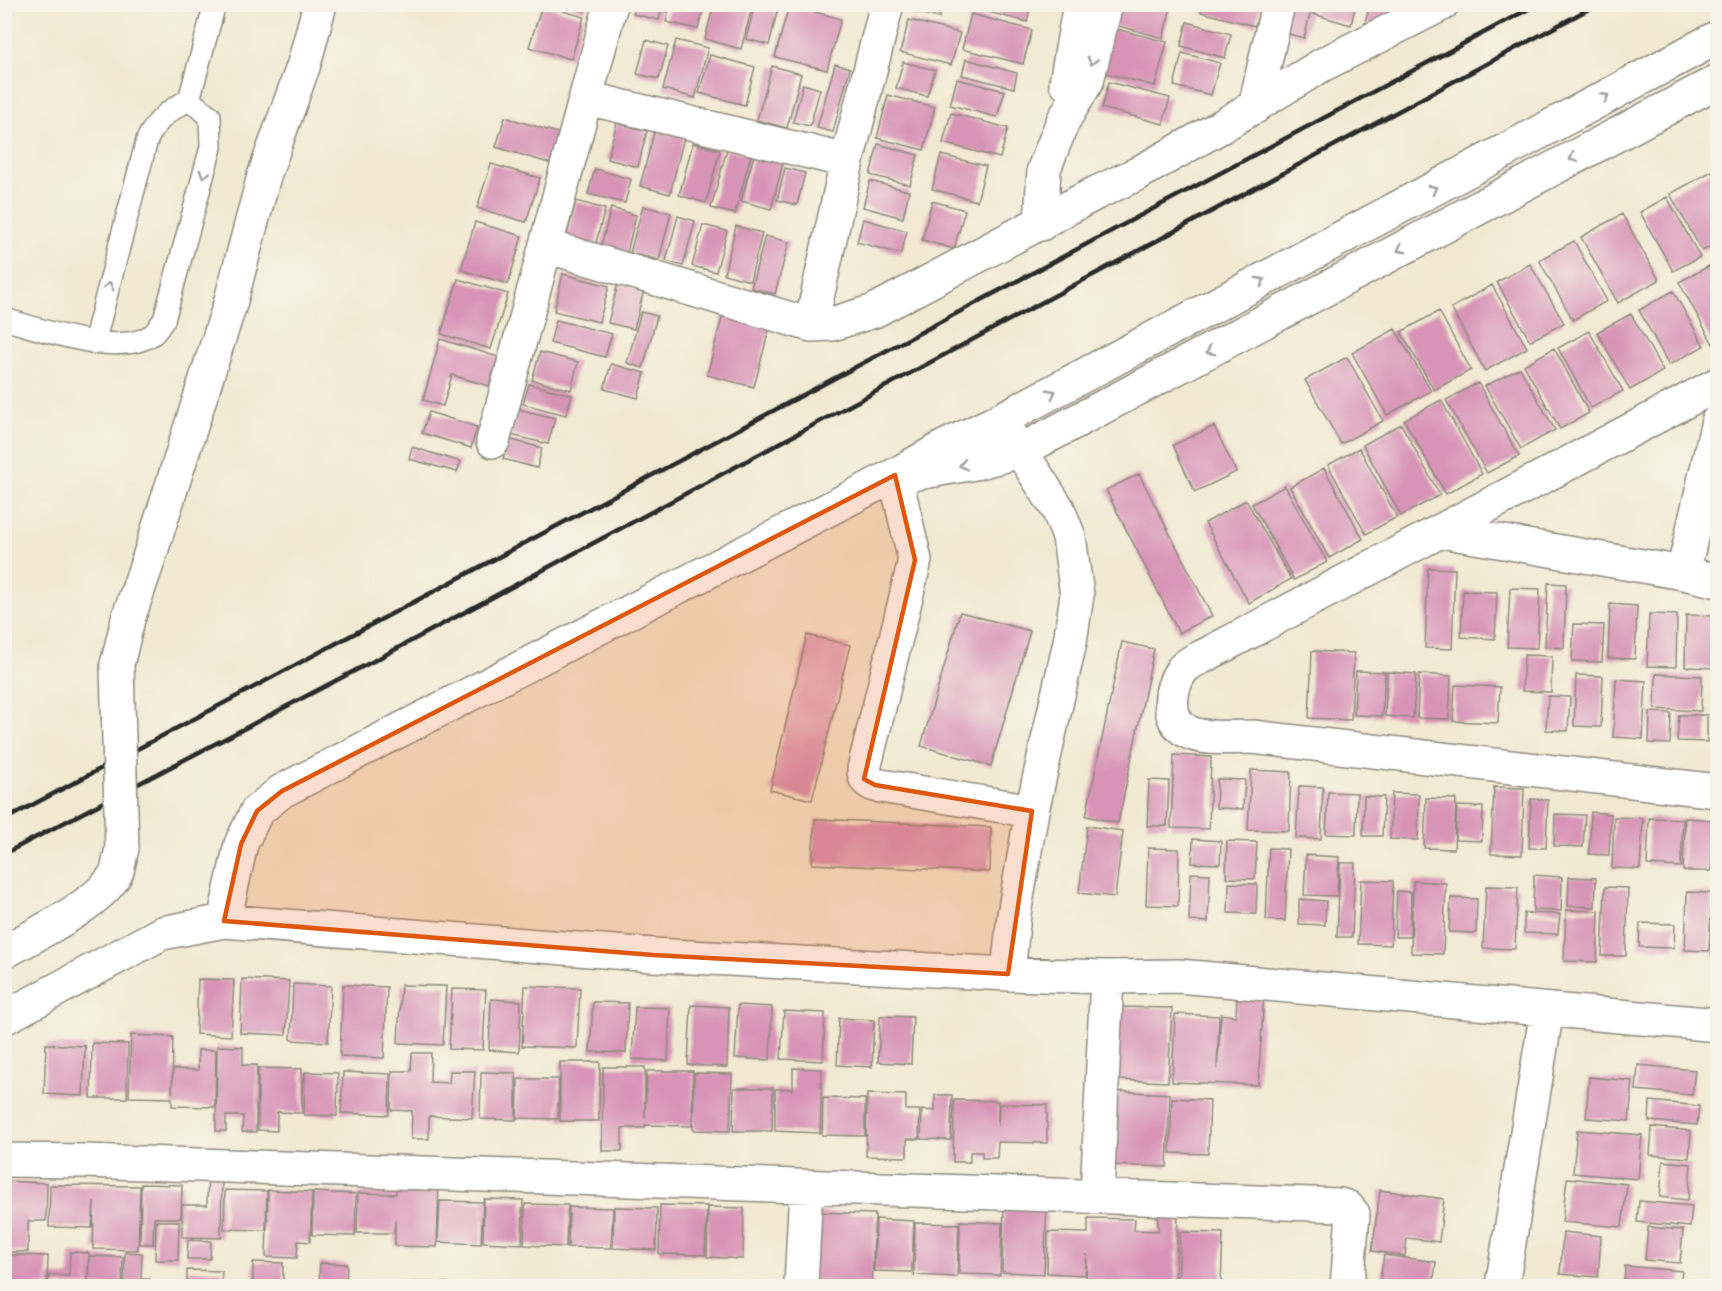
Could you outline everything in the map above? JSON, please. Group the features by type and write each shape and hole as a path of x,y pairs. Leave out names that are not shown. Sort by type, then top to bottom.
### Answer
{"street":[{"path":"4,952 73,913 101,893 116,872 122,848 117,665 128,619 230,304 264,176 304,63 320,4"},
{"path":"493,441 611,4"},
{"path":"1063,121 1067,77 1080,4"},
{"path":"1041,224 1044,169 1063,121 1087,81 1106,4"},
{"path":"1255,107 1278,4"},
{"path":"546,246 811,325 832,324 873,310 1041,224 1096,193 1137,174 1255,107 1322,65 1442,4"},
{"path":"811,325 884,5"},
{"path":"224,921 241,844 257,811 282,791 895,476 944,447 1000,420 1718,37"},
{"path":"895,476 926,473 1020,452 1718,81"},
{"path":"587,98 847,161"},
{"path":"1227,299 1239,336"},
{"path":"1718,384 1184,667 1174,683 1171,701 1172,713 1178,723 1186,731 1198,735 1253,737 1718,791"},
{"path":"1000,420 1059,509 1069,537 1077,595 1070,642 1032,811 1014,914 1008,974"},
{"path":"1683,573 1718,421"},
{"path":"895,476 915,560 864,776 867,781 875,785 1032,811"},
{"path":"1441,531 1718,581"},
{"path":"4,1018 162,933 224,921 653,955 1008,974 1107,977 1179,976 1718,1025"},
{"path":"1097,1196 1107,977"},
{"path":"1502,1287 1547,1010"},
{"path":"4,1160 1340,1204 1347,1207 1353,1214 1347,1287"},
{"path":"801,1287 806,1186"}],"lane":[{"path":"94,343 147,140 154,125 170,109 189,100 215,4"},
{"path":"4,320 94,343 135,342 153,334 164,320 212,147 210,116 189,100"}],"highlighted area":[{"path":"895,475 915,560 864,779 875,785 1032,811 1008,974 653,955 224,921 241,844 257,811 282,791"}],"building":[{"path":"566,4 587,4 585,11"},
{"path":"636,4 663,4 659,20 633,14"},
{"path":"670,4 705,4 698,29 666,22"},
{"path":"714,4 753,4 741,49 705,39"},
{"path":"755,4 779,4 769,45 746,39"},
{"path":"901,4 942,4 939,18 900,8"},
{"path":"969,4 1031,4 1027,22 969,7"},
{"path":"1113,4 1172,4 1163,38 1108,23"},
{"path":"1203,4 1261,4 1255,26 1201,12"},
{"path":"1285,4 1313,4 1304,38 1278,31"},
{"path":"1315,4 1356,4 1351,25 1313,14"},
{"path":"1370,4 1394,4 1388,28 1365,23"},
{"path":"542,5 584,17 571,59 529,47"},
{"path":"789,5 841,19 827,70 775,57"},
{"path":"971,14 1032,30 1023,64 962,49"},
{"path":"909,20 960,33 951,65 900,52"},
{"path":"1187,22 1231,34 1225,58 1181,46"},
{"path":"1105,26 1167,42 1155,86 1094,70"},
{"path":"646,40 668,46 659,79 637,74"},
{"path":"676,40 708,48 695,98 663,89"},
{"path":"1182,53 1220,63 1211,95 1174,86"},
{"path":"710,55 755,67 745,105 699,93"},
{"path":"966,59 1017,73 1014,88 962,75"},
{"path":"903,62 935,70 927,96 896,88"},
{"path":"835,64 850,68 833,132 817,128"},
{"path":"772,66 801,74 787,128 757,120"},
{"path":"957,79 1005,91 997,117 950,105"},
{"path":"1109,82 1170,98 1163,124 1102,108"},
{"path":"803,84 820,89 810,126 793,122"},
{"path":"888,95 935,107 924,150 877,138"},
{"path":"951,113 1008,128 1000,158 943,143"},
{"path":"505,117 561,134 552,164 496,147"},
{"path":"617,123 647,131 638,167 607,159"},
{"path":"655,129 684,137 670,194 640,186"},
{"path":"693,143 720,150 706,203 679,195"},
{"path":"878,144 918,155 910,185 870,175"},
{"path":"756,148 785,156 771,209 741,201"},
{"path":"727,149 751,155 735,214 711,208"},
{"path":"941,155 986,166 977,201 932,189"},
{"path":"491,164 540,178 526,222 477,208"},
{"path":"785,168 805,173 797,205 777,200"},
{"path":"595,169 631,179 625,203 588,194"},
{"path":"1712,171 1718,181 1718,243 1702,251 1670,194"},
{"path":"870,181 909,191 903,218 863,207"},
{"path":"1667,197 1700,257 1673,271 1640,212"},
{"path":"576,201 605,209 595,246 566,238"},
{"path":"932,201 965,210 954,249 922,240"},
{"path":"643,206 671,213 659,260 630,253"},
{"path":"611,208 636,215 626,257 600,250"},
{"path":"1622,214 1659,280 1618,303 1581,237"},
{"path":"678,216 695,221 683,266 666,261"},
{"path":"863,219 907,231 901,254 857,242"},
{"path":"475,222 522,236 508,284 461,270"},
{"path":"703,225 727,231 716,272 692,266"},
{"path":"736,226 762,233 750,281 724,274"},
{"path":"765,236 789,242 775,294 751,288"},
{"path":"1574,241 1607,301 1573,320 1539,260"},
{"path":"1530,264 1564,323 1530,341 1497,282"},
{"path":"1709,266 1718,281 1718,341 1713,344 1679,282"},
{"path":"563,274 609,286 599,322 554,311"},
{"path":"458,279 508,294 491,349 441,334"},
{"path":"618,283 644,290 634,329 608,323"},
{"path":"1492,285 1527,348 1485,371 1451,308"},
{"path":"1673,291 1704,346 1669,365 1639,310"},
{"path":"724,310 771,322 754,387 707,375"},
{"path":"1439,311 1471,370 1434,390 1401,332"},
{"path":"641,312 657,316 643,368 627,363"},
{"path":"1631,314 1663,371 1630,390 1597,332"},
{"path":"556,320 612,334 605,357 550,343"},
{"path":"1395,329 1431,391 1387,415 1352,353"},
{"path":"1589,331 1623,391 1591,408 1558,348"},
{"path":"440,339 498,357 489,386 452,375 443,406 423,400"},
{"path":"1554,348 1589,413 1560,429 1524,365"},
{"path":"540,352 578,362 571,390 532,380"},
{"path":"1347,357 1383,421 1341,444 1305,380"},
{"path":"611,364 645,373 638,398 604,389"},
{"path":"1520,368 1555,430 1521,449 1485,386"},
{"path":"1478,383 1519,456 1487,473 1446,400"},
{"path":"529,384 572,395 566,415 523,404"},
{"path":"1441,400 1482,474 1446,494 1404,420"},
{"path":"518,409 555,418 548,444 511,435"},
{"path":"429,412 477,427 471,448 422,433"},
{"path":"1401,424 1440,495 1401,516 1363,445"},
{"path":"1214,426 1236,472 1195,492 1173,445"},
{"path":"508,439 542,448 537,468 503,459"},
{"path":"412,447 461,462 457,472 409,459"},
{"path":"1359,448 1397,517 1366,534 1328,465"},
{"path":"1324,468 1363,539 1329,558 1290,487"},
{"path":"1139,474 1212,616 1179,633 1106,490"},
{"path":"1285,486 1327,562 1294,580 1252,504"},
{"path":"1246,500 1291,579 1249,603 1205,523"},
{"path":"1428,568 1455,569 1452,649 1425,648"},
{"path":"1548,583 1566,584 1564,648 1545,647"},
{"path":"1510,588 1540,589 1537,648 1507,647"},
{"path":"1463,591 1497,592 1495,639 1461,637"},
{"path":"1610,604 1637,606 1635,659 1608,658"},
{"path":"960,612 1030,631 991,766 921,746"},
{"path":"1649,614 1677,615 1676,667 1647,666"},
{"path":"1686,615 1718,616 1718,668 1685,667"},
{"path":"1574,624 1604,625 1602,662 1572,661"},
{"path":"807,635 850,645 812,800 770,790"},
{"path":"1122,642 1154,649 1118,823 1086,816"},
{"path":"1312,651 1354,653 1351,720 1309,718"},
{"path":"1524,655 1552,656 1551,692 1522,691"},
{"path":"1356,671 1385,672 1382,716 1354,715"},
{"path":"1387,672 1416,674 1413,718 1385,716"},
{"path":"1419,674 1451,676 1449,719 1417,718"},
{"path":"1656,674 1702,676 1701,711 1655,709"},
{"path":"1576,675 1603,676 1601,727 1574,726"},
{"path":"1616,679 1646,681 1643,739 1613,737"},
{"path":"1455,685 1500,687 1498,723 1453,721"},
{"path":"1548,696 1570,697 1568,731 1546,730"},
{"path":"1650,712 1671,713 1670,744 1649,743"},
{"path":"1679,715 1707,715 1707,742 1677,741"},
{"path":"1174,755 1211,757 1209,829 1171,828"},
{"path":"1251,770 1291,772 1289,831 1248,830"},
{"path":"1217,779 1245,780 1243,809 1216,808"},
{"path":"1149,780 1169,781 1167,826 1147,826"},
{"path":"1299,786 1323,787 1321,839 1296,838"},
{"path":"1494,787 1524,788 1522,855 1491,854"},
{"path":"1328,792 1357,793 1356,835 1326,834"},
{"path":"1392,793 1419,794 1418,840 1390,839"},
{"path":"1364,796 1384,797 1382,836 1363,836"},
{"path":"1426,798 1456,799 1454,849 1424,848"},
{"path":"1531,799 1548,800 1546,848 1529,848"},
{"path":"1457,806 1483,807 1482,841 1455,840"},
{"path":"1591,812 1611,814 1609,855 1589,854"},
{"path":"1555,814 1585,815 1583,847 1554,846"},
{"path":"1614,817 1643,818 1640,869 1612,868"},
{"path":"1649,818 1683,819 1681,867 1647,865"},
{"path":"1685,818 1713,820 1712,871 1683,871"},
{"path":"815,819 991,827 990,872 812,864"},
{"path":"1087,826 1123,831 1115,897 1079,893"},
{"path":"1193,839 1221,841 1220,864 1192,863"},
{"path":"1227,841 1257,842 1255,879 1226,878"},
{"path":"1148,848 1179,849 1178,906 1146,905"},
{"path":"1269,848 1288,849 1285,921 1266,920"},
{"path":"1306,855 1339,857 1337,896 1304,895"},
{"path":"1340,863 1355,863 1352,937 1337,937"},
{"path":"1191,873 1210,874 1208,922 1189,921"},
{"path":"1534,875 1562,877 1561,911 1533,910"},
{"path":"1569,877 1596,878 1595,907 1568,906"},
{"path":"1361,880 1393,881 1391,945 1358,944"},
{"path":"1413,881 1446,883 1443,954 1411,953"},
{"path":"1229,883 1257,884 1256,914 1228,913"},
{"path":"1486,886 1518,887 1515,949 1483,948"},
{"path":"1605,887 1628,888 1626,956 1602,956"},
{"path":"1397,891 1411,892 1410,937 1395,937"},
{"path":"1687,892 1712,893 1709,951 1685,950"},
{"path":"1451,898 1477,899 1476,933 1449,932"},
{"path":"1299,899 1326,901 1325,925 1299,924"},
{"path":"1566,910 1599,911 1597,962 1564,961"},
{"path":"1713,911 1718,912 1718,956 1712,956"},
{"path":"1524,913 1560,914 1558,934 1524,933"},
{"path":"1640,923 1675,924 1674,948 1639,947"},
{"path":"198,979 234,980 231,1036 196,1034"},
{"path":"242,979 289,981 286,1035 240,1033"},
{"path":"293,984 331,986 328,1042 291,1040"},
{"path":"343,985 387,987 384,1058 340,1056"},
{"path":"401,985 446,986 443,1045 398,1043"},
{"path":"525,986 580,988 577,1048 522,1046"},
{"path":"452,989 486,990 483,1050 449,1049"},
{"path":"1237,993 1264,995 1258,1085 1172,1082 1175,1014 1219,1016 1217,1069 1221,1014 1236,1016"},
{"path":"491,999 521,1001 519,1052 489,1050"},
{"path":"593,1002 628,1003 626,1053 590,1052"},
{"path":"691,1005 729,1007 727,1067 688,1065"},
{"path":"738,1005 772,1007 770,1060 735,1058"},
{"path":"635,1007 670,1008 668,1061 632,1059"},
{"path":"1120,1007 1172,1008 1168,1082 1117,1080"},
{"path":"784,1011 825,1013 823,1061 781,1059"},
{"path":"880,1016 913,1017 911,1064 878,1062"},
{"path":"839,1018 874,1020 872,1067 837,1065"},
{"path":"131,1035 173,1037 172,1093 173,1069 198,1070 198,1050 216,1050 215,1107 172,1106 172,1098 129,1097"},
{"path":"92,1043 128,1044 127,1098 91,1098"},
{"path":"46,1044 85,1046 83,1096 44,1094"},
{"path":"217,1046 243,1047 243,1065 257,1065 256,1132 242,1132 243,1116 226,1116 226,1131 216,1131"},
{"path":"412,1053 431,1053 430,1082 449,1083 450,1071 475,1071 472,1118 429,1116 429,1139 411,1139 412,1111 391,1110 392,1071 411,1071"},
{"path":"560,1062 600,1062 599,1121 560,1121"},
{"path":"1638,1065 1695,1070 1692,1095 1636,1090"},
{"path":"603,1067 645,1067 645,1118 647,1071 693,1071 692,1126 645,1125 645,1128 622,1128 622,1151 602,1151"},
{"path":"258,1068 302,1069 302,1113 277,1112 277,1131 258,1130"},
{"path":"793,1068 822,1069 820,1133 775,1131 775,1089 793,1089"},
{"path":"305,1072 338,1073 337,1116 304,1115"},
{"path":"343,1072 390,1074 389,1115 341,1113"},
{"path":"481,1072 516,1073 516,1120 480,1119"},
{"path":"694,1073 732,1074 730,1131 693,1130"},
{"path":"1589,1077 1633,1081 1629,1121 1586,1118"},
{"path":"518,1079 559,1079 558,1119 517,1118"},
{"path":"734,1088 773,1088 772,1131 733,1131"},
{"path":"1113,1091 1170,1094 1167,1167 1110,1165"},
{"path":"867,1094 906,1095 906,1110 920,1110 919,1139 907,1139 907,1157 866,1156"},
{"path":"935,1095 952,1095 951,1140 921,1139 922,1110 935,1111"},
{"path":"823,1098 865,1099 865,1136 822,1135"},
{"path":"1172,1098 1210,1100 1208,1154 1170,1153"},
{"path":"954,1100 998,1101 998,1126 999,1104 1047,1105 1047,1143 998,1142 997,1158 982,1158 982,1152 970,1152 970,1162 953,1162"},
{"path":"1650,1101 1699,1106 1697,1125 1649,1121"},
{"path":"1652,1127 1691,1131 1689,1158 1650,1155"},
{"path":"1577,1130 1642,1135 1638,1179 1573,1173"},
{"path":"1663,1161 1691,1164 1688,1200 1660,1197"},
{"path":"208,1170 222,1171 221,1238 182,1237 182,1205 207,1205"},
{"path":"396,1178 439,1179 437,1247 395,1246 395,1220 394,1233 357,1233 358,1193 396,1194"},
{"path":"1567,1178 1627,1184 1622,1227 1562,1222"},
{"path":"4,1181 47,1183 46,1221 28,1221 28,1252 4,1252"},
{"path":"141,1184 182,1185 181,1218 154,1218 153,1244 140,1244"},
{"path":"50,1185 140,1186 138,1250 93,1249 94,1202 92,1228 49,1227"},
{"path":"225,1190 267,1191 266,1230 224,1229"},
{"path":"268,1190 312,1192 310,1242 298,1241 297,1258 266,1257"},
{"path":"1380,1190 1444,1199 1439,1242 1407,1238 1405,1256 1372,1251"},
{"path":"313,1192 356,1194 355,1236 312,1235"},
{"path":"484,1199 523,1200 522,1244 483,1242"},
{"path":"440,1201 483,1202 481,1244 438,1242"},
{"path":"1639,1201 1692,1206 1690,1227 1637,1222"},
{"path":"525,1204 568,1205 566,1247 524,1245"},
{"path":"1004,1204 1047,1205 1044,1274 1002,1272"},
{"path":"660,1205 707,1206 705,1255 659,1254"},
{"path":"569,1207 613,1208 611,1248 568,1247"},
{"path":"614,1207 657,1208 656,1250 613,1248"},
{"path":"708,1207 744,1208 743,1259 707,1257"},
{"path":"814,1212 875,1214 872,1285 812,1283"},
{"path":"1158,1215 1178,1216 1175,1286 1086,1286 1087,1254 1085,1275 1047,1273 1048,1232 1088,1233 1088,1218 1135,1219 1134,1230 1158,1231"},
{"path":"876,1219 914,1221 912,1272 874,1271"},
{"path":"156,1221 179,1221 178,1260 155,1260"},
{"path":"960,1221 1002,1223 1000,1275 959,1274"},
{"path":"915,1223 959,1224 957,1277 914,1275"},
{"path":"1648,1227 1683,1230 1680,1263 1645,1260"},
{"path":"1180,1232 1223,1233 1221,1286 1178,1286"},
{"path":"1563,1232 1601,1236 1598,1277 1560,1274"},
{"path":"188,1240 211,1241 210,1259 187,1259"},
{"path":"70,1252 89,1253 87,1286 48,1286 49,1275 69,1276"},
{"path":"125,1252 142,1253 141,1279 150,1279 150,1286 124,1286"},
{"path":"10,1255 48,1256 47,1286 10,1286"},
{"path":"1384,1255 1436,1262 1433,1286 1379,1286"},
{"path":"89,1256 123,1257 122,1286 88,1286"},
{"path":"253,1262 283,1263 283,1286 253,1286"},
{"path":"320,1263 347,1264 346,1286 319,1286"},
{"path":"1625,1266 1682,1271 1680,1286 1624,1286"},
{"path":"187,1270 222,1271 221,1286 187,1286"},
{"path":"1554,1281 1600,1285 1600,1286 1553,1286"},
{"path":"413,1282 448,1283 448,1286 413,1286"}],"railway":[{"path":"4,820 1538,4"},
{"path":"4,854 383,656 1598,4"}]}
